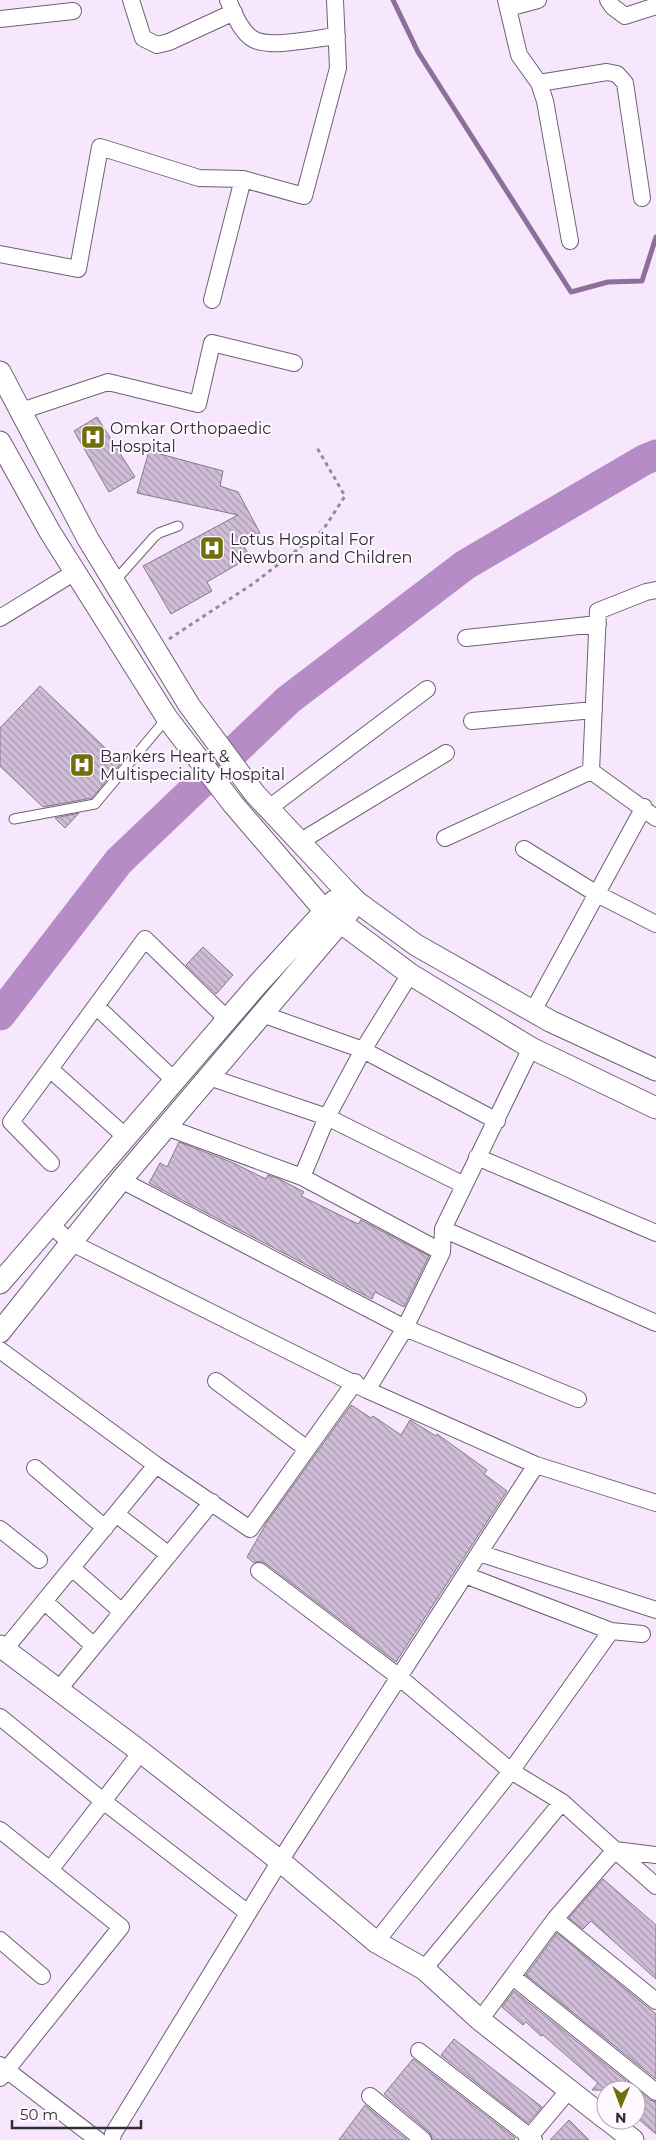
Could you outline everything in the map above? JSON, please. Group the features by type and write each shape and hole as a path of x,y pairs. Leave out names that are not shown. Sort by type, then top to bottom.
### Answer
{"street":[{"path":"131,0 144,38 157,45 169,42 231,6 244,30 253,39 266,44 337,36"},
{"path":"0,254 78,269 100,147 200,178 243,179 304,196 338,68 336,0"},
{"path":"538,0 507,4 520,55 539,84 545,101 570,241"},
{"path":"608,0 613,7 625,16 656,6"},
{"path":"0,19 73,11"},
{"path":"539,84 607,72 617,74 625,83 642,198"},
{"path":"212,300 243,179"},
{"path":"21,411 108,382 198,404 212,343 294,362"},
{"path":"0,372 88,539 189,706 262,801 351,896 416,945 533,1011 656,1070"},
{"path":"0,442 50,532 167,718 192,748 233,804 332,916 410,974 532,1048 656,1108"},
{"path":"0,618 75,572"},
{"path":"591,771 598,611 646,592 656,590"},
{"path":"466,638 598,624"},
{"path":"262,801 427,689"},
{"path":"472,722 594,710"},
{"path":"301,841 446,753"},
{"path":"533,1011 596,894 650,813 591,771"},
{"path":"445,838 591,771"},
{"path":"524,849 596,894 656,924"},
{"path":"0,1283 227,1019 351,896"},
{"path":"0,1332 121,1180 262,1014 332,916"},
{"path":"51,1163 11,1122 146,939 227,1019"},
{"path":"302,1177 327,1117 363,1050 410,974"},
{"path":"96,1006 174,1080"},
{"path":"262,1014 363,1050 497,1121"},
{"path":"0,1350 156,1465 250,1529 307,1449 361,1386 405,1328 442,1252 443,1229 532,1048"},
{"path":"50,1069 126,1137"},
{"path":"209,1077 327,1117 464,1185"},
{"path":"166,1127 302,1177 442,1252"},
{"path":"478,1157 656,1233"},
{"path":"121,1180 405,1328 578,1399"},
{"path":"50,1224 70,1242 206,1311 361,1386 536,1465 656,1503"},
{"path":"443,1229 656,1323"},
{"path":"216,1382 307,1449"},
{"path":"156,1465 72,1568 2,1648 59,1689 280,1861 376,1942 424,1969 480,2020 596,2111"},
{"path":"112,2140 280,1861 536,1465"},
{"path":"35,1468 104,1528"},
{"path":"59,1689 212,1502"},
{"path":"116,1514 169,1554"},
{"path":"0,1529 39,1560"},
{"path":"479,1553 656,1610"},
{"path":"72,1568 122,1612"},
{"path":"259,1572 399,1677 511,1771 562,1802 656,1886"},
{"path":"465,1575 612,1631 642,1634"},
{"path":"44,1601 94,1646"},
{"path":"376,1942 511,1771 612,1631"},
{"path":"0,1717 248,1913"},
{"path":"50,1870 141,1752"},
{"path":"424,1969 562,1802"},
{"path":"2,1836 50,1870 121,1927 2,2071 98,2140"},
{"path":"615,1850 656,1854"},
{"path":"480,2020 555,1918 615,1850"},
{"path":"555,1918 656,2001"},
{"path":"0,1940 42,1976"},
{"path":"513,1977 656,2092"},
{"path":"419,2051 530,2139 569,2090"},
{"path":"370,2096 423,2140"},
{"path":"621,2130 634,2140"}],"lane":[{"path":"114,582 154,537 159,533 178,526"},
{"path":"14,820 95,804 167,718"}],"path":[{"path":"154,648 254,583 323,530 345,496 316,446"}],"building":[{"path":"97,417 135,477 109,492 74,431"},
{"path":"149,451 223,471 220,486 238,492 260,533 242,543 250,557 207,582 212,591 171,614 143,566 238,515 137,493"},
{"path":"40,686 121,763 92,798 43,807 0,766 0,728"},
{"path":"79,813 65,828 55,818"},
{"path":"203,947 233,975 216,994 186,965"},
{"path":"179,1142 231,1162 266,1179 268,1175 277,1178 304,1192 301,1196 358,1224 361,1220 429,1256 404,1307 375,1292 372,1299 149,1183 160,1163 167,1167"},
{"path":"351,1405 371,1418 373,1416 401,1435 410,1420 436,1436 437,1434 487,1470 484,1474 507,1491 396,1662 265,1563 260,1561 254,1563 247,1557 267,1522"},
{"path":"603,1879 656,1925 656,1979 591,1921 583,1929 569,1918"},
{"path":"557,1933 656,2014 656,2079 526,1975"},
{"path":"514,1991 625,2080 596,2081 543,2035 541,2036 526,2022 523,2025 502,2007"},
{"path":"454,2039 542,2107 528,2123 441,2055"},
{"path":"413,2059 515,2138 514,2140 433,2140 429,2132 384,2094"},
{"path":"646,2097 656,2102 656,2134 646,2126"},
{"path":"365,2105 407,2140 339,2140"},
{"path":"569,2120 589,2140 550,2140"}],"waterway":[{"path":"393,0 418,52 571,292 608,282 642,281 656,237"},
{"path":"0,1015 119,861 288,700 465,565 644,460 656,455"}],"place":[{"name":"Omkar Orthopaedic Hospital","path":"93,437"},
{"name":"Lotus Hospital For Newborn and Children","path":"212,548"},
{"name":"Bankers Heart & Multispeciality Hospital","path":"82,765"}]}
